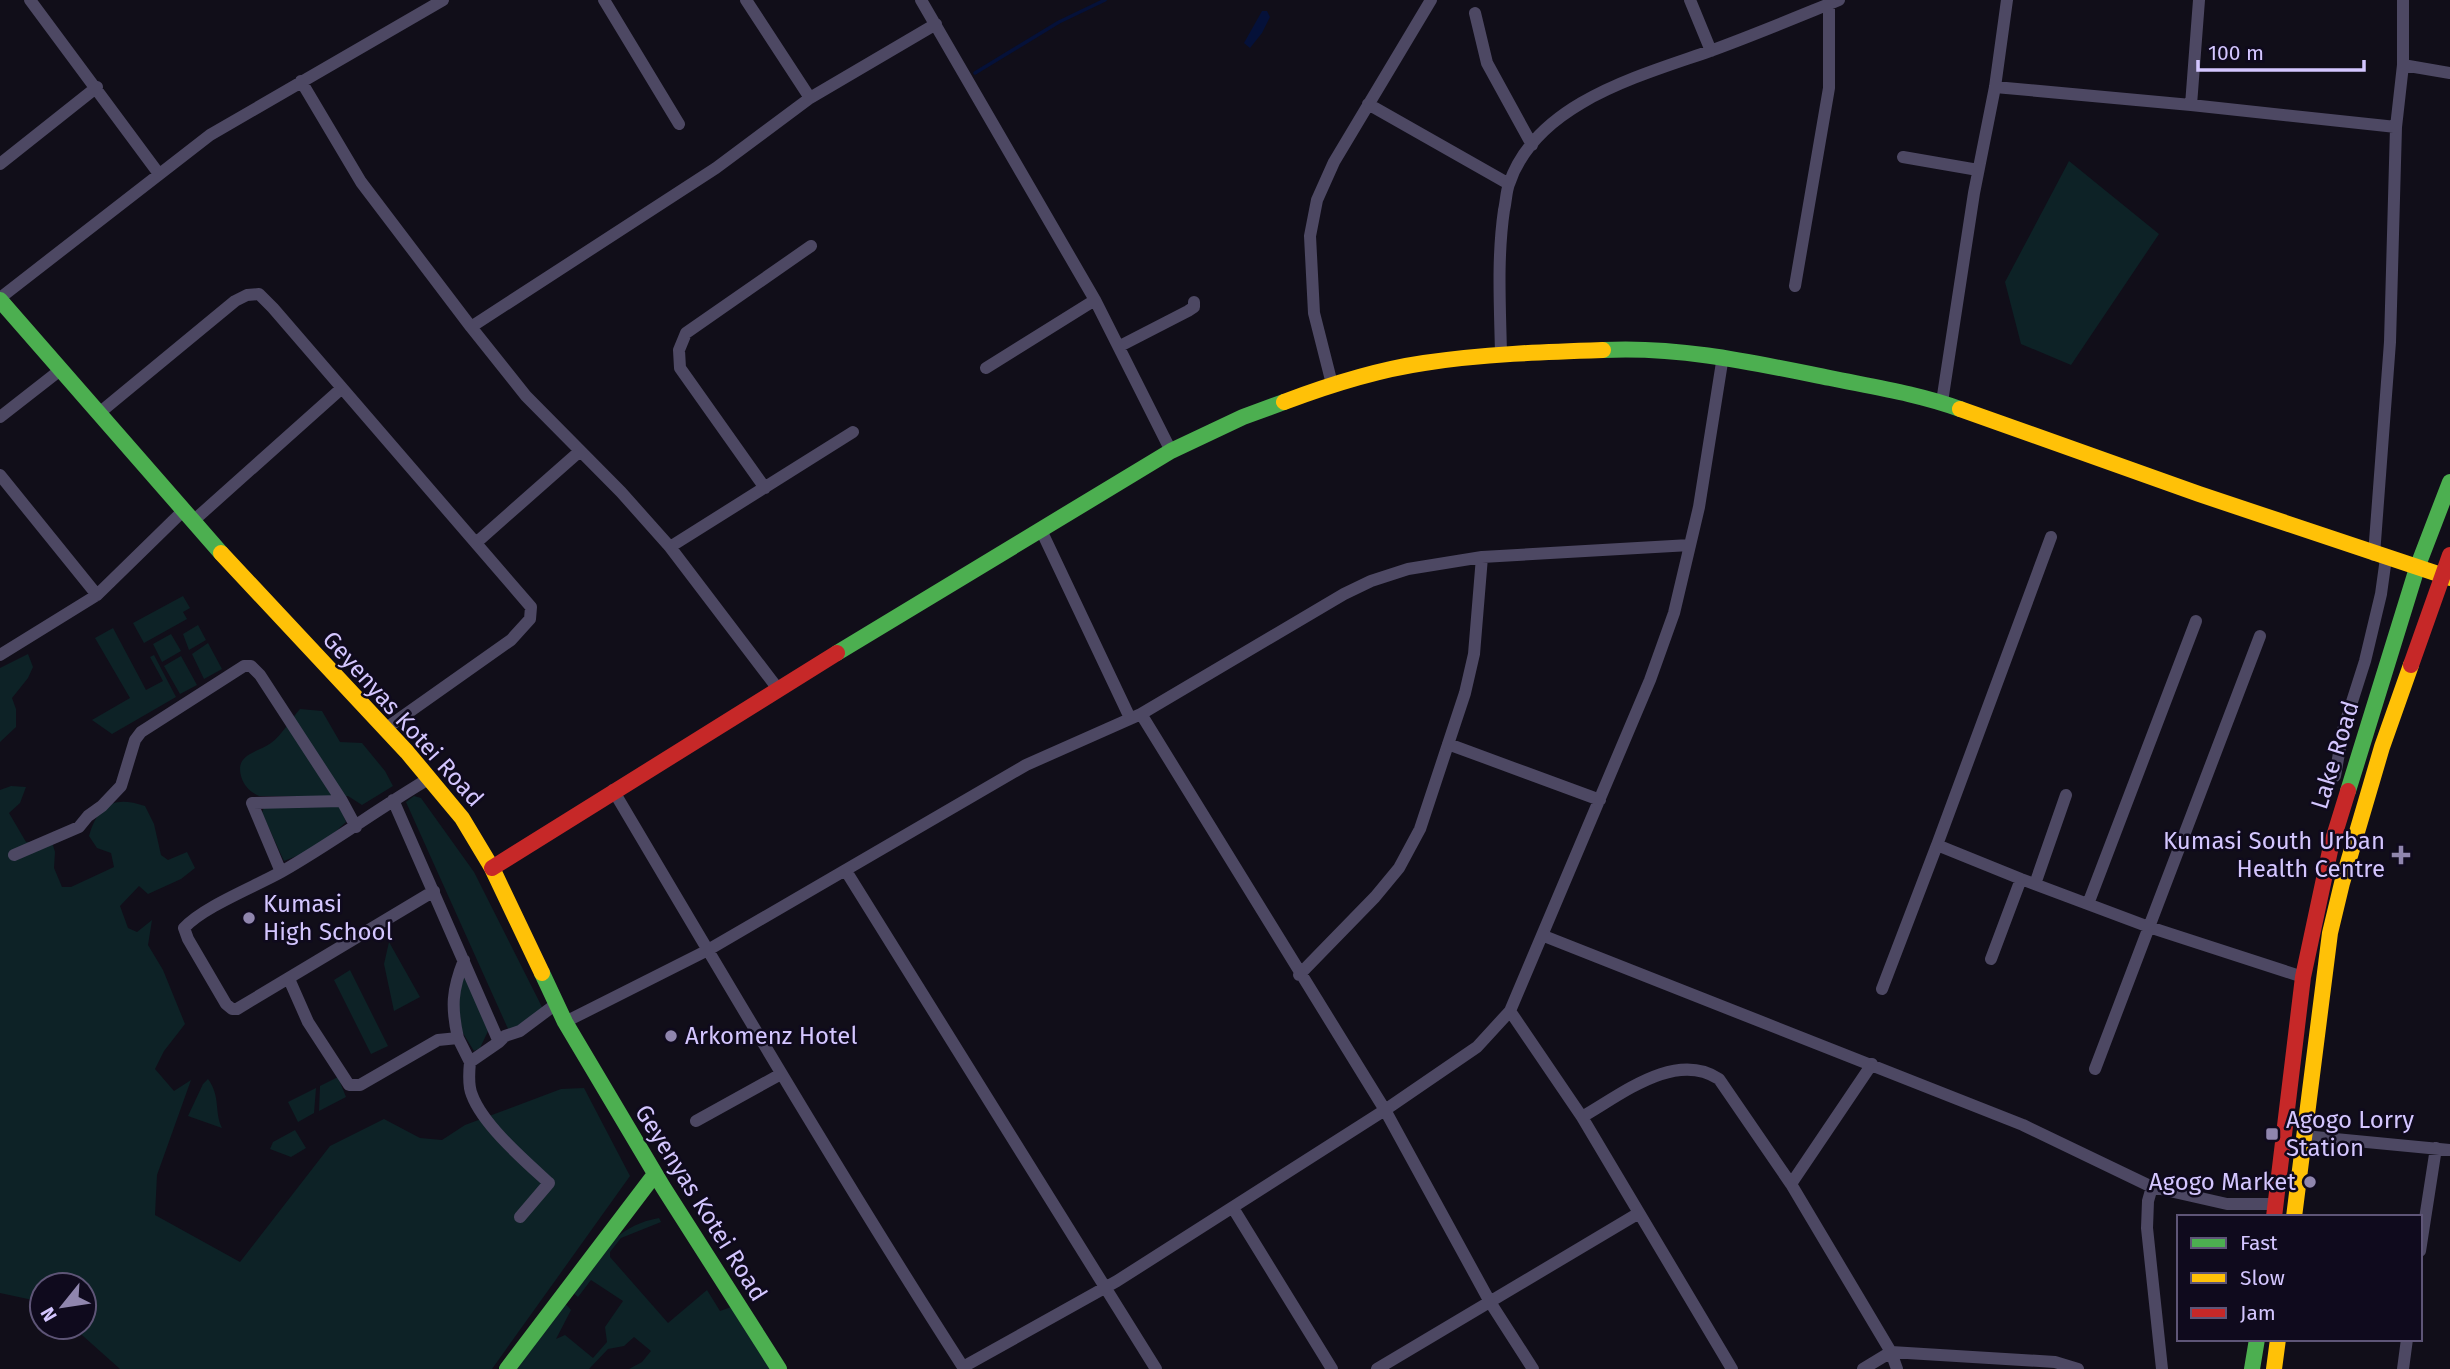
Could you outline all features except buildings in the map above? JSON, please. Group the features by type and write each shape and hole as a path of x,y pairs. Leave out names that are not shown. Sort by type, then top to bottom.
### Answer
{"street":[{"path":"30,0 159,174"},
{"path":"0,299 209,135 443,0"},
{"path":"604,0 679,124"},
{"path":"746,0 810,98"},
{"path":"921,0 1095,300 1171,451"},
{"path":"1332,384 1314,313 1310,236 1317,200 1328,174 1368,104 1432,0"},
{"path":"1690,0 1710,51"},
{"path":"1942,402 2007,0"},
{"path":"2191,105 2199,0"},
{"path":"2335,776 2343,730 2375,621 2390,342 2396,127 2403,65 2403,0"},
{"path":"1501,354 1499,245 1509,184 1523,156 1552,122 1589,99 1642,74 1710,51 1834,2 1829,89 1795,286"},
{"path":"1475,13 1488,63 1532,145"},
{"path":"471,327 716,167 810,98 936,24"},
{"path":"2403,65 2450,73"},
{"path":"301,81 361,182 471,327 526,396 621,492 670,547 778,689"},
{"path":"0,164 97,87"},
{"path":"1995,87 2396,127"},
{"path":"1368,104 1509,184"},
{"path":"1903,158 1978,170"},
{"path":"765,488 680,368 679,350 686,333 811,246"},
{"path":"99,414 235,301 247,295 259,294 273,308 531,607 530,619 511,640 385,729"},
{"name":"Geyenyas Kotei Road","path":"0,299 59,371 188,516 430,778 462,818 492,868 565,1022 655,1174 779,1369"},
{"path":"986,368 1095,300"},
{"path":"1120,346 1188,312 1194,307 1194,302"},
{"path":"492,868 613,790 1171,451 1243,417 1332,384 1423,363 1501,354 1617,349 1723,356 1877,387 1942,402 2380,557 2446,577"},
{"path":"613,790 781,1074 962,1368 1106,1288 1385,1110 1477,1047 1510,1011 1544,936 1675,613 1699,507 1723,356"},
{"path":"0,417 59,371"},
{"path":"0,655 97,595 342,388"},
{"path":"670,547 853,432"},
{"path":"477,542 580,451"},
{"path":"0,475 97,595"},
{"name":"Lake Road","path":"2275,1210 2303,977 2331,846 2417,568 2450,482"},
{"path":"1041,530 1135,716 1212,828 1299,975 1385,1110 1490,1302 1533,1369"},
{"path":"1882,989 2050,537"},
{"path":"565,1022 708,950 1026,765 1135,716 1370,581 1408,569 1482,557 1690,545"},
{"name":"Lake Road","path":"2294,1215 2330,933 2382,747 2446,577 2450,555"},
{"path":"1299,975 1361,912 1399,868 1420,829 1465,693 1474,654 1482,557"},
{"path":"2088,904 2196,621"},
{"path":"2095,1069 2260,636"},
{"path":"14,855 79,827 121,786 135,740 141,732 244,666 251,666 260,676 342,801 356,827"},
{"path":"1448,744 1600,800"},
{"path":"430,778 356,827 281,872 216,906 184,928 226,1004 232,1009 247,1005 434,891"},
{"path":"2035,884 2066,795"},
{"path":"393,800 499,1042"},
{"path":"281,872 252,803 342,801"},
{"path":"1937,845 2149,927 2303,977"},
{"path":"846,871 1156,1369"},
{"path":"1991,959 2021,879"},
{"path":"1544,936 2023,1125 2152,1187 2227,1204 2275,1210"},
{"path":"464,960 457,978 452,1012 458,1038 470,1062 471,1094 484,1116 514,1150 549,1183 520,1217"},
{"path":"289,979 308,1022 349,1085 360,1085 438,1040 458,1038"},
{"path":"470,1062 505,1037 520,1031 556,1004"},
{"path":"1510,1011 1582,1117 1732,1369"},
{"path":"1791,1184 1872,1064"},
{"path":"1582,1117 1656,1076 1688,1069 1707,1072 1719,1079 1791,1184 1891,1352 1897,1369"},
{"path":"696,1121 781,1074"},
{"path":"2304,1136 2450,1150"},
{"path":"2422,1238 2436,1148"},
{"path":"507,1369 655,1174"},
{"path":"2152,1187 2148,1201 2147,1228 2162,1369"},
{"path":"1233,1208 1332,1369"},
{"path":"1377,1369 1639,1213"},
{"path":"2252,1369 2257,1341"},
{"path":"2274,1369 2278,1341"},
{"path":"2403,1369 2407,1341"},
{"path":"1863,1369 1891,1352 2054,1362 2078,1369"}],"green space":[{"path":"2069,161 2159,234 2071,365 2021,344 2005,282"},
{"path":"183,596 190,608 183,612 187,619 144,643 133,623"},
{"path":"198,625 206,640 189,650 183,634"},
{"path":"113,628 146,690 163,681 150,657 154,655 176,697 112,734 92,720 130,698 95,638"},
{"path":"171,634 181,651 162,662 153,644"},
{"path":"208,643 222,669 204,679 192,654"},
{"path":"28,654 33,667 12,698 16,709 16,727 0,742 0,668"},
{"path":"181,656 197,685 180,694 164,666"},
{"path":"300,709 322,711 340,742 362,743 385,771 393,786 362,805 348,796 259,796 250,790 241,776 240,768 244,758 275,740"},
{"path":"11,786 26,787 20,803 9,813 26,842 52,842 55,852 54,868 62,887 71,887 114,867 111,853 97,848 89,836 102,810 116,802 145,806 154,824 161,855 168,860 187,852 195,868 181,879 148,894 139,886 120,906 128,928 137,932 152,920 148,945 163,970 185,1024 164,1051 155,1069 174,1091 191,1080 157,1175 155,1215 240,1262 330,1146 384,1119 420,1138 442,1140 465,1125 561,1089 584,1088 630,1176 492,1369 120,1369 89,1341 98,1341 98,1271 28,1271 28,1299 0,1293 0,790"},
{"path":"414,796 421,798 474,872 544,1011 509,1031 406,802"},
{"path":"264,807 340,807 346,822 319,847 284,861 262,813"},
{"path":"389,942 420,997 394,1011 384,964"},
{"path":"350,970 388,1046 371,1054 334,980"},
{"path":"462,972 489,1029 480,1048 474,1051 456,1022"},
{"path":"338,1077 346,1097 319,1111 320,1086"},
{"path":"208,1079 215,1092 222,1128 188,1116"},
{"path":"316,1088 314,1113 298,1122 288,1102"},
{"path":"295,1130 306,1148 291,1157 270,1149 273,1142"},
{"path":"659,1218 661,1222 621,1238 610,1252 610,1257 668,1323 707,1290 720,1311 734,1306 771,1369 629,1369 642,1362 651,1351 634,1337 624,1346 608,1349 589,1369 517,1369 564,1302 571,1310 556,1339 565,1335 593,1358 607,1342 605,1327 623,1301 591,1280 578,1297 572,1292 618,1236 643,1222"}],"water":[{"path":"1262,11 1267,11 1270,17 1250,48 1244,43"}],"waterway":[{"path":"975,73 1059,22 1105,0"}],"traffic: fast":[{"path":"0,300 221,553"},
{"path":"1603,350 1689,353 1746,361 1896,391 1960,409"},
{"path":"837,653 1171,451 1243,417 1284,402"},
{"path":"2348,791 2417,568 2450,482"},
{"path":"542,973 565,1022 663,1187 779,1369"},
{"path":"507,1369 655,1174"},
{"path":"2252,1369 2257,1341"}],"traffic: slow":[{"path":"1284,402 1353,379 1424,363 1491,355 1603,350"},
{"path":"1960,409 2199,494 2450,578"},
{"path":"221,553 407,752 462,818 492,868 542,973"},
{"path":"2294,1215 2330,933 2382,747 2411,665"},
{"path":"2274,1369 2278,1341"}],"traffic: jam":[{"path":"2411,665 2450,555"},
{"path":"492,868 837,653"},
{"path":"2274,1215 2303,977 2331,846 2348,791"}],"place":[{"name":"Kumasi South Urban Health Centre","path":"2401,855"},
{"name":"Kumasi High School","path":"249,918"},
{"name":"Arkomenz Hotel","path":"671,1036"},
{"name":"Agogo Lorry Station","path":"2272,1134"},
{"name":"Agogo Market","path":"2310,1182"}]}
